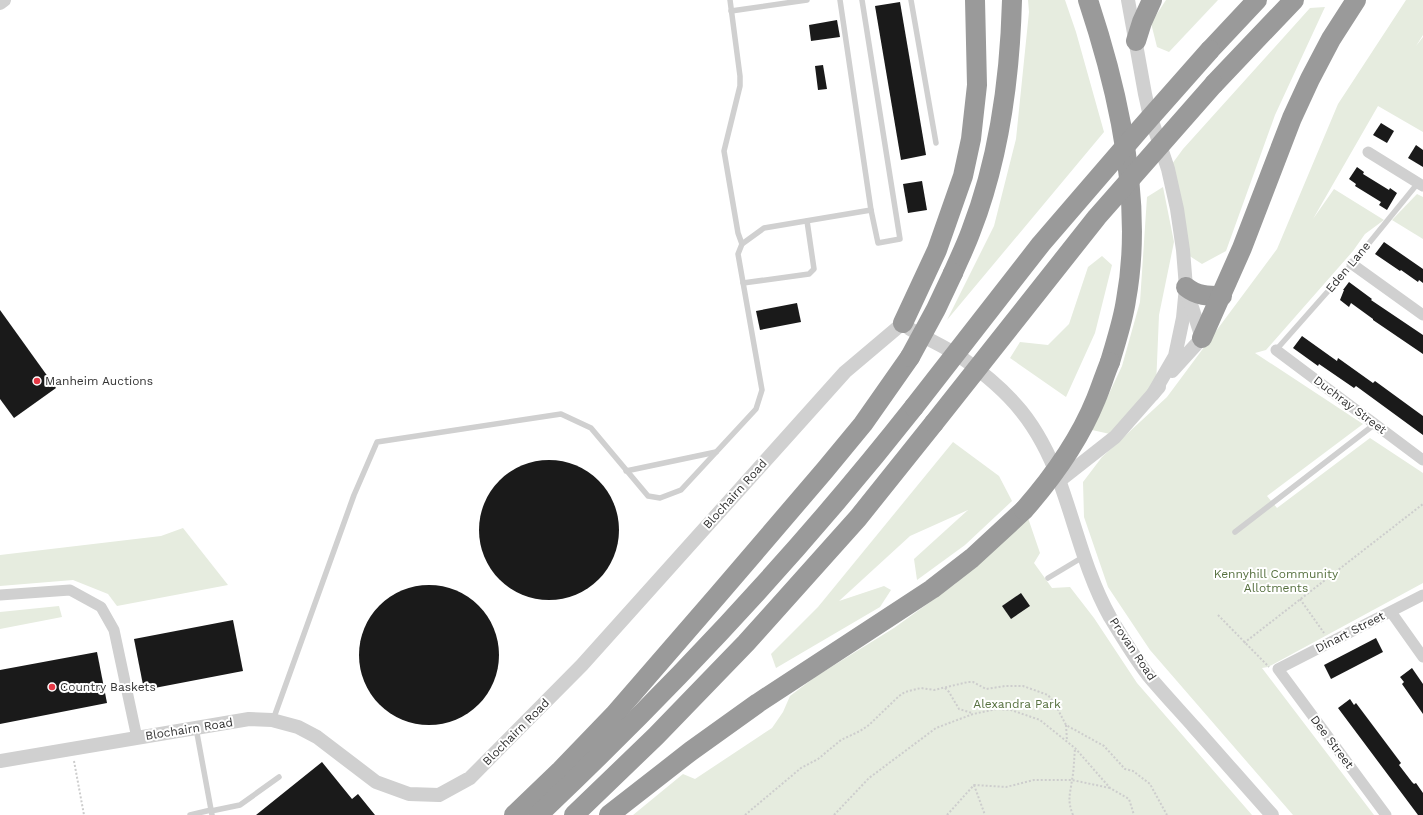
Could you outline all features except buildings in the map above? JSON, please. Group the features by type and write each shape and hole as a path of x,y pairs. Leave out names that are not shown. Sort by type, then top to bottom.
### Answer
{"highway":[{"path":"903,324 937,250 963,176 971,139 977,85 975,0"},
{"path":"514,815 561,770 614,715 718,595 863,424 910,357 954,273 972,230 995,150 1002,115 1007,74 1012,0"},
{"path":"609,815 691,751 758,703 932,589 972,558 1024,510 1050,479 1074,443 1096,400 1110,362 1126,300 1132,241 1132,206 1126,157 1114,89 1102,42 1088,0"},
{"path":"1136,41 1142,22 1152,0"},
{"path":"538,815 618,737 797,549 884,446 1041,244 1210,50 1257,0"},
{"path":"574,815 661,731 751,637 858,518 1097,217 1214,84 1294,0"},
{"path":"1202,338 1222,296 1242,248 1292,118 1328,45 1356,0"},
{"path":"1186,288 1198,294 1222,296"}],"street":[{"path":"0,3 4,0"},
{"path":"1128,0 1148,106 1168,169 1177,209 1183,250 1186,288 1183,318 1175,356 1152,394"},
{"path":"1368,152 1421,184"},
{"path":"1352,264 1423,315"},
{"path":"1059,481 1115,437 1202,338 1186,288"},
{"name":"Provan Road","path":"903,324 961,357 991,380 1021,410 1035,429 1047,452 1059,481 1083,557 1109,615 1124,641 1148,675 1272,815"},
{"name":"Blochairn Road","path":"0,761 196,727 249,720 272,720 298,727 317,737 376,782 409,794 439,795 470,778 582,665 845,372 903,324"},
{"name":"Duchray Street","path":"1276,350 1423,460"},
{"path":"0,595 70,590 101,607 114,630 137,738"},
{"name":"Dinart Street","path":"1278,669 1423,595"},
{"path":"1391,612 1423,657"},
{"name":"Dee Street","path":"1278,669 1386,815"}],"lane":[{"path":"730,0 740,86 724,151 738,233 742,244"},
{"path":"731,11 806,0"},
{"path":"840,0 878,243 900,239 862,0"},
{"path":"911,0 936,143"},
{"name":"Eden Lane","path":"1276,350 1421,184"},
{"path":"272,720 354,495 377,442 561,414 591,428 648,496 660,498 681,490 756,409 762,390 738,254 742,244 764,228 872,210"},
{"path":"743,283 809,274 814,269 807,221"},
{"path":"1235,532 1375,424"},
{"path":"626,471 717,452"},
{"path":"1048,578 1083,557"},
{"path":"196,727 211,812"},
{"path":"190,815 240,805 279,777"}],"path":[{"path":"1244,643 1423,504"},
{"path":"1300,599 1330,643"},
{"path":"1218,615 1268,667 1278,669"},
{"path":"744,815 801,768 818,759 841,740 860,732 899,696 905,692 921,688 929,690 945,688 968,682 973,682 986,688 1005,686 1023,686 1030,688 1052,698 1066,725 1067,741"},
{"path":"945,688 959,709 973,714"},
{"path":"834,815 868,778 936,728 973,714 997,709 1011,710 1040,720 1067,741 1110,788 1129,799 1134,815"},
{"path":"1066,725 1104,746 1125,769 1132,771 1150,784 1167,815"},
{"path":"1073,815 1070,807 1069,794 1072,780 1074,748"},
{"path":"72,749 84,815"},
{"path":"947,815 974,786 1006,787 1034,780 1072,780 1110,788"},
{"path":"974,786 985,815"}],"green space":[{"path":"1028,0 1065,0 1076,32 1104,132 947,320 994,226 1016,139 1029,12"},
{"path":"1166,0 1218,0 1169,52 1157,47 1151,23"},
{"name":"Kennyhill Community Allotments","path":"1406,0 1423,0 1423,35 1416,46 1423,37 1423,132 1378,106 1313,219 1334,189 1384,220 1365,234 1353,251 1266,350 1255,353 1363,424 1267,496 1277,508 1370,438 1423,473 1423,583 1268,667 1262,668 1374,815 1293,815 1150,650 1108,587 1084,517 1083,482 1102,457 1167,397 1277,249 1338,104"},
{"path":"1325,7 1275,115 1226,251 1202,264 1188,255 1172,164 1183,149 1310,8"},
{"path":"1163,187 1174,242 1159,315 1156,386 1110,434 1092,430 1122,366 1140,302 1147,197"},
{"path":"1417,194 1423,197 1423,239 1392,220"},
{"path":"1102,256 1112,265 1095,333 1066,397 1010,358 1020,342 1048,345 1069,324 1088,267"},
{"path":"953,442 999,476 1012,501 965,545 917,580 914,559 968,510 910,536 839,601 884,586 891,590 880,607 776,668 771,654 818,607"},
{"name":"Alexandra Park","path":"1027,515 1040,553 1034,563 1052,588 1070,587 1094,618 1137,683 1252,815 633,815 683,774 695,779 772,728 783,712 790,696 815,677 894,628 955,584"},
{"path":"183,528 228,585 117,606 108,594 73,580 0,586 0,555 161,536"},
{"path":"59,606 62,617 0,629 0,612"}],"place":[{"name":"Manheim Auctions","path":"37,381"},
{"name":"Country Baskets","path":"52,687"}]}
